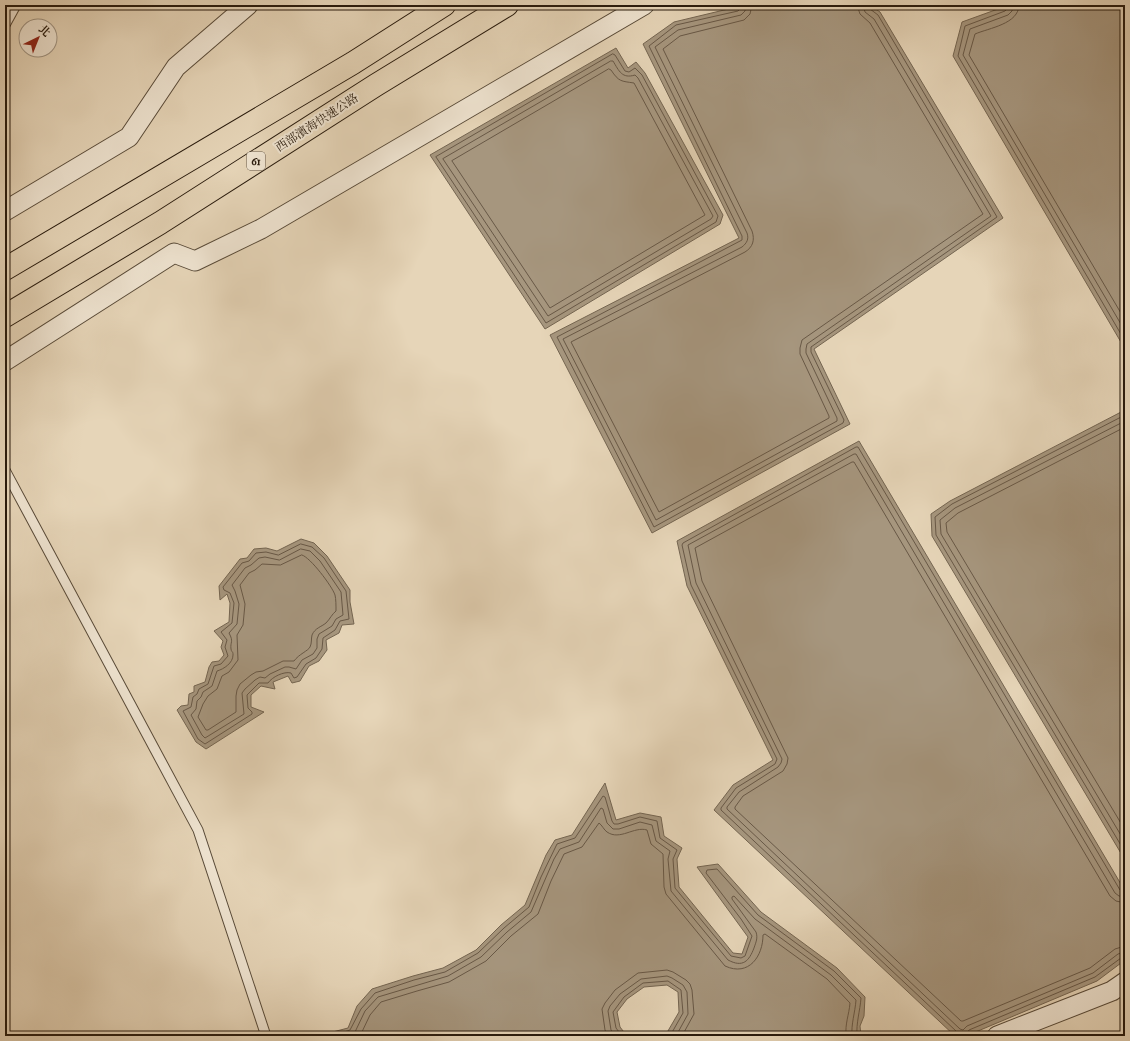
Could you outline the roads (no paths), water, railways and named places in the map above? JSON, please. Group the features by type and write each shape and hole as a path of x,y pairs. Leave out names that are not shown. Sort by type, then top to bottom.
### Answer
{"highway":[{"path":"5,268 353,63 444,5"},
{"name":"西部濱海快速公路","path":"5,316 160,223 376,85 506,5"}],"street":[{"path":"5,210 129,137 176,67 248,5"},
{"path":"5,361 174,254 195,261 261,228 644,5"},
{"path":"997,1036 1112,991 1125,982"}],"lane":[{"path":"5,24 16,5"},
{"path":"5,470 198,830 266,1036"}],"water":[{"path":"745,5 870,5 880,12 1003,218 814,349 850,424 652,533 550,335 739,238 643,44 674,22"},
{"path":"1009,5 1125,5 1125,349 953,56 962,22"},
{"path":"616,48 628,68 636,62 645,73 723,215 720,224 545,329 430,155"},
{"path":"1123,411 1125,414 1125,860 932,536 931,514 950,501"},
{"path":"859,441 1125,891 1125,960 1097,981 966,1036 955,1036 714,810 733,785 773,760 687,586 677,541"},
{"path":"301,539 314,543 327,556 350,590 350,602 354,624 342,625 339,633 326,640 327,650 319,661 309,666 300,681 292,683 288,676 273,682 275,689 261,686 251,695 251,707 264,712 206,749 196,742 177,710 181,706 188,705 189,694 194,692 194,686 205,682 212,662 219,661 224,655 221,647 223,641 214,631 229,622 230,603 227,594 220,600 219,586 240,559 247,558 254,549 266,548 277,551"},
{"path":"605,783 616,820 640,813 661,817 664,836 682,848 677,859 679,887 733,953 742,954 748,937 697,867 718,864 761,912 837,968 865,997 864,1016 860,1026 861,1036 665,1036 679,1012 678,992 667,985 644,987 627,999 617,1012 620,1027 627,1036 322,1036 348,1028 357,1006 372,989 443,968 476,950 501,925 525,905 546,855 555,840 572,835"}]}
